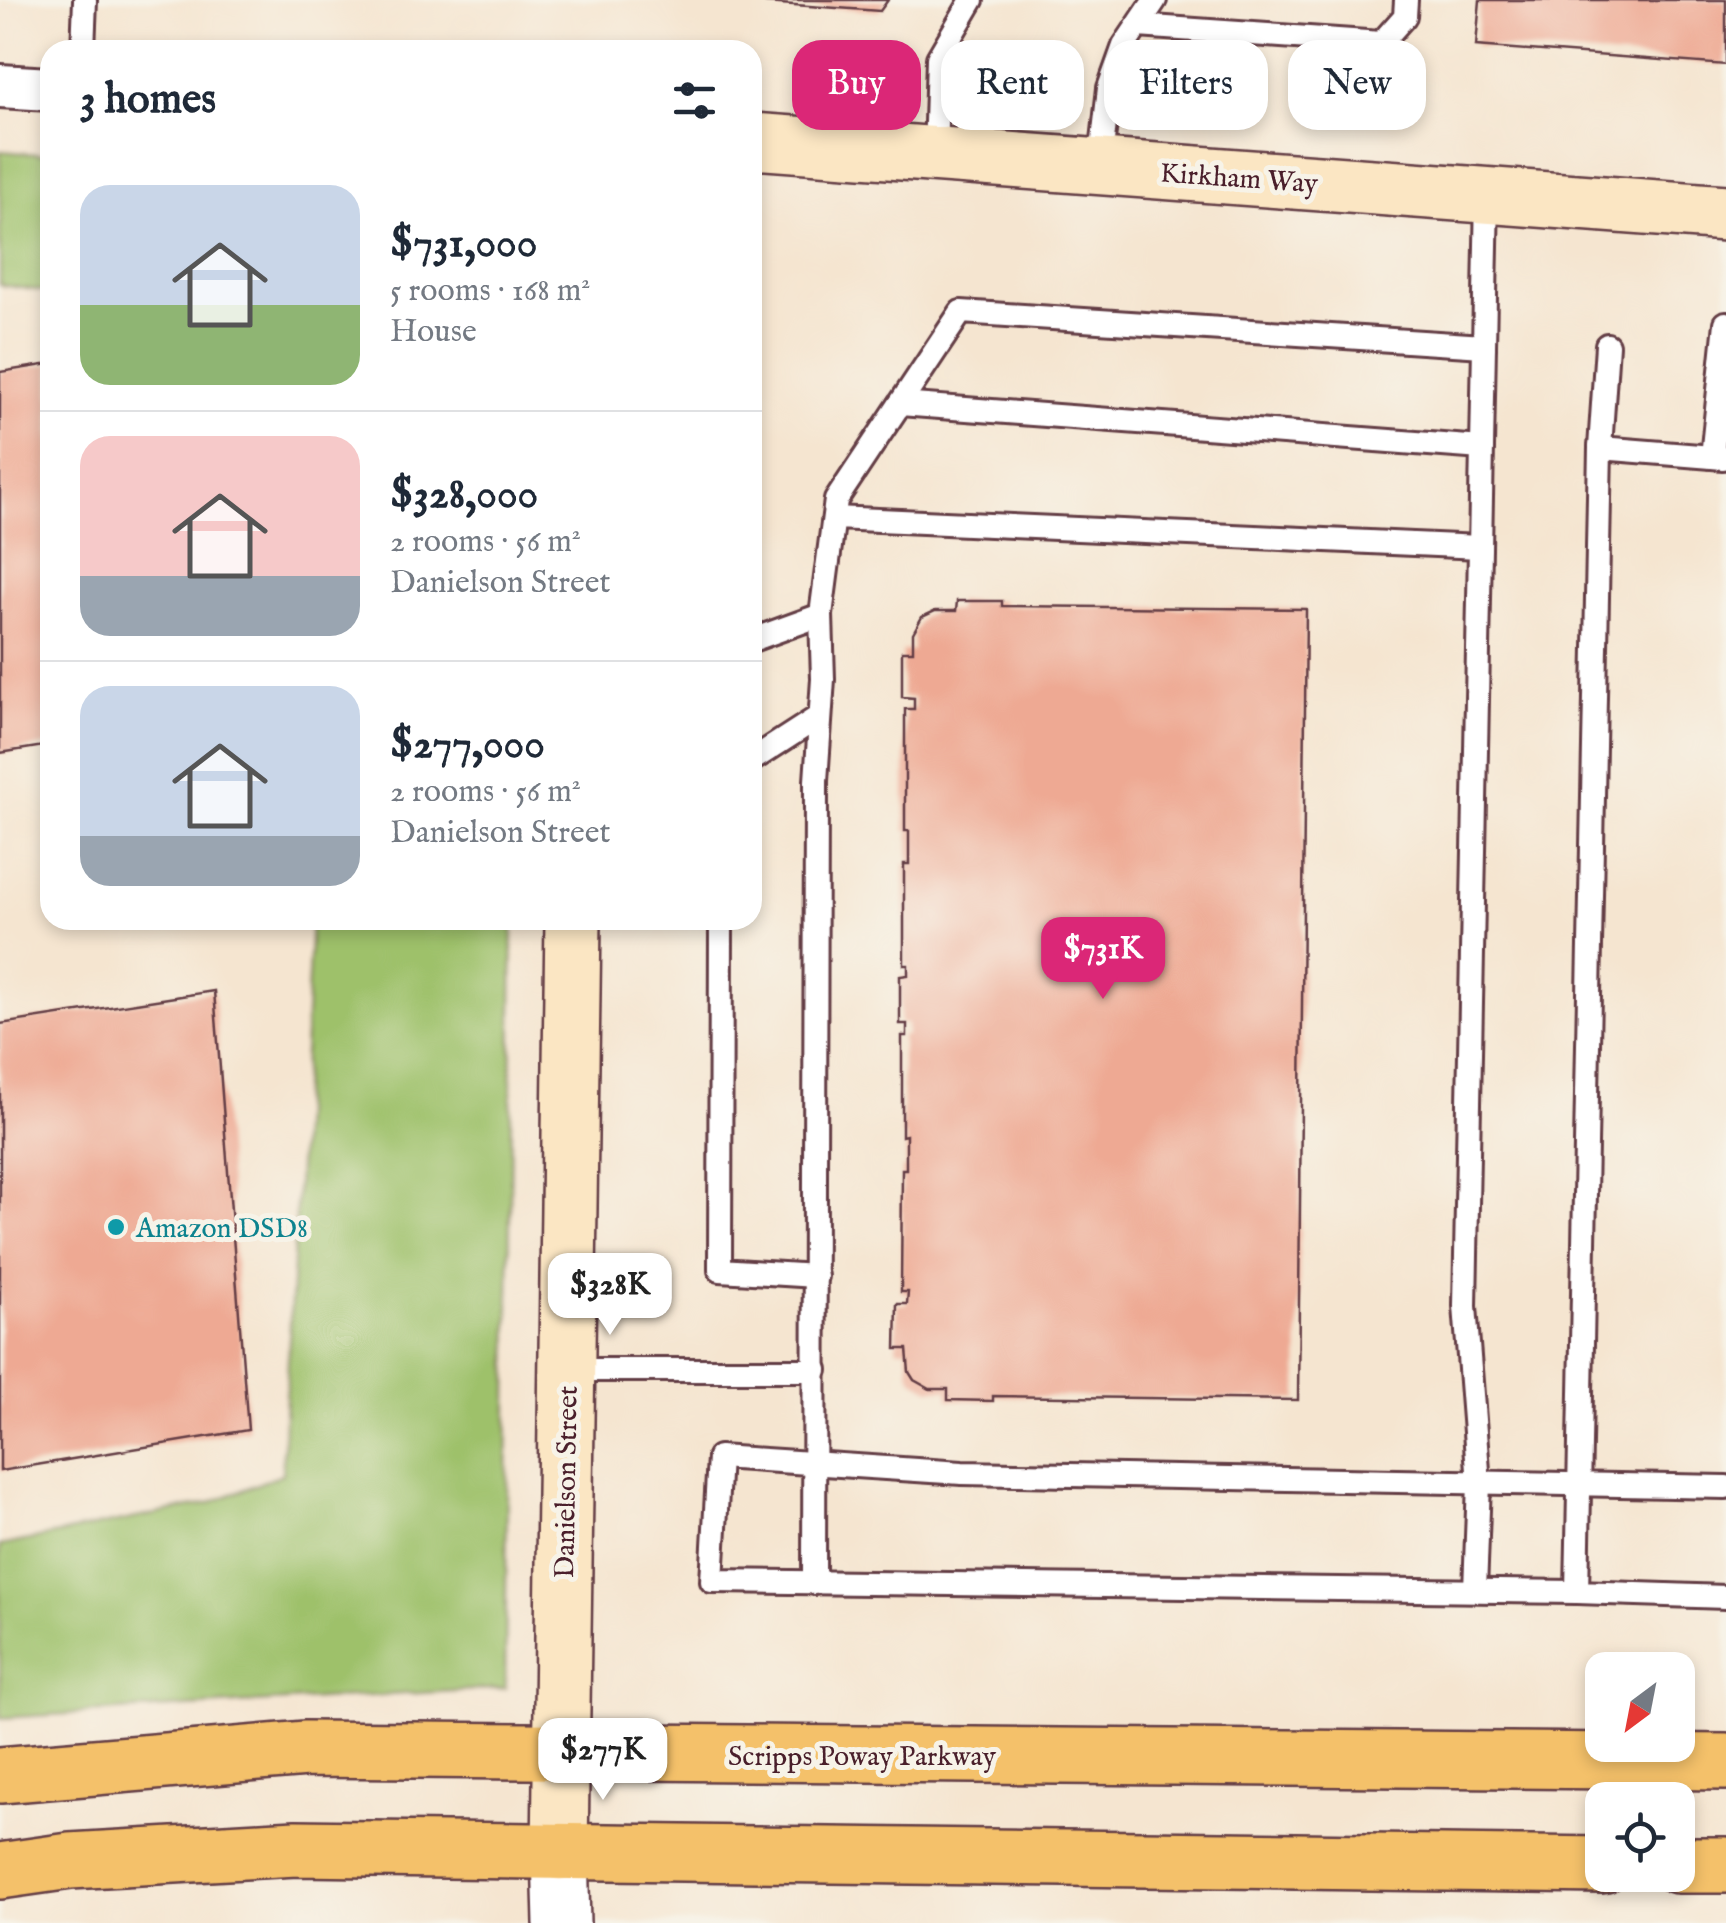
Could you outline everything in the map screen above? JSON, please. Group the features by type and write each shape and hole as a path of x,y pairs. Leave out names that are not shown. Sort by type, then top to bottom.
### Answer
{"main road":[{"name":"Kirkham Way","path":"762,142 1726,213"},
{"name":"Danielson Street","path":"560,1852 573,930"},
{"name":"Scripps Poway Parkway","path":"0,1774 306,1750 1726,1762"},
{"path":"0,1871 70,1862 296,1848 1585,1865"},
{"path":"1695,1865 1726,1865"}],"street":[{"path":"0,86 40,88"},
{"name":"Danielson Street","path":"560,1852 562,1923"}],"lane":[{"path":"83,40 85,0"},
{"path":"935,154 938,58 972,0"},
{"path":"1100,167 1109,88 1124,46 1154,0"},
{"path":"1138,26 1382,43 1405,16 1406,0"},
{"path":"1475,1590 1479,1484 1465,1306 1487,195"},
{"path":"814,1583 816,781 821,615 836,500 960,312 1484,346"},
{"path":"1600,448 1719,457 1726,322"},
{"path":"1577,1592 1600,448 1607,345"},
{"path":"900,404 1482,448"},
{"path":"834,518 1480,547"},
{"path":"762,636 821,615"},
{"path":"762,754 820,716"},
{"path":"721,930 720,1270 816,1276"},
{"path":"567,1370 816,1370"},
{"path":"1726,1488 962,1473 718,1457 712,1581 1475,1590 1726,1597"}],"green space":[{"path":"0,151 40,154 40,291 0,285"},
{"path":"310,930 513,930 505,1688 0,1718 0,1546 210,1503 282,1474"}],"building":[{"path":"766,0 888,0 880,11"},
{"path":"1480,0 1726,0 1726,65 1476,46"},
{"path":"40,366 40,747 0,753 0,372"},
{"path":"957,601 1002,601 1002,606 1306,609 1298,1400 993,1396 993,1401 948,1400 948,1389 930,1389 914,1380 909,1372 907,1349 896,1349 897,1304 907,1304 908,1292 901,1292 902,1169 906,1169 906,1135 902,1136 902,1036 907,1036 907,1024 900,1024 900,976 908,975 908,965 904,965 904,864 909,864 909,831 905,831 905,709 914,709 914,698 902,697 902,651 913,651 913,633 922,617 935,611 956,611"},
{"name":"Amazon DSD8","path":"214,991 248,1430 0,1471 0,1024"}],"place":[{"name":"Amazon DSD8","path":"116,1227"}]}
